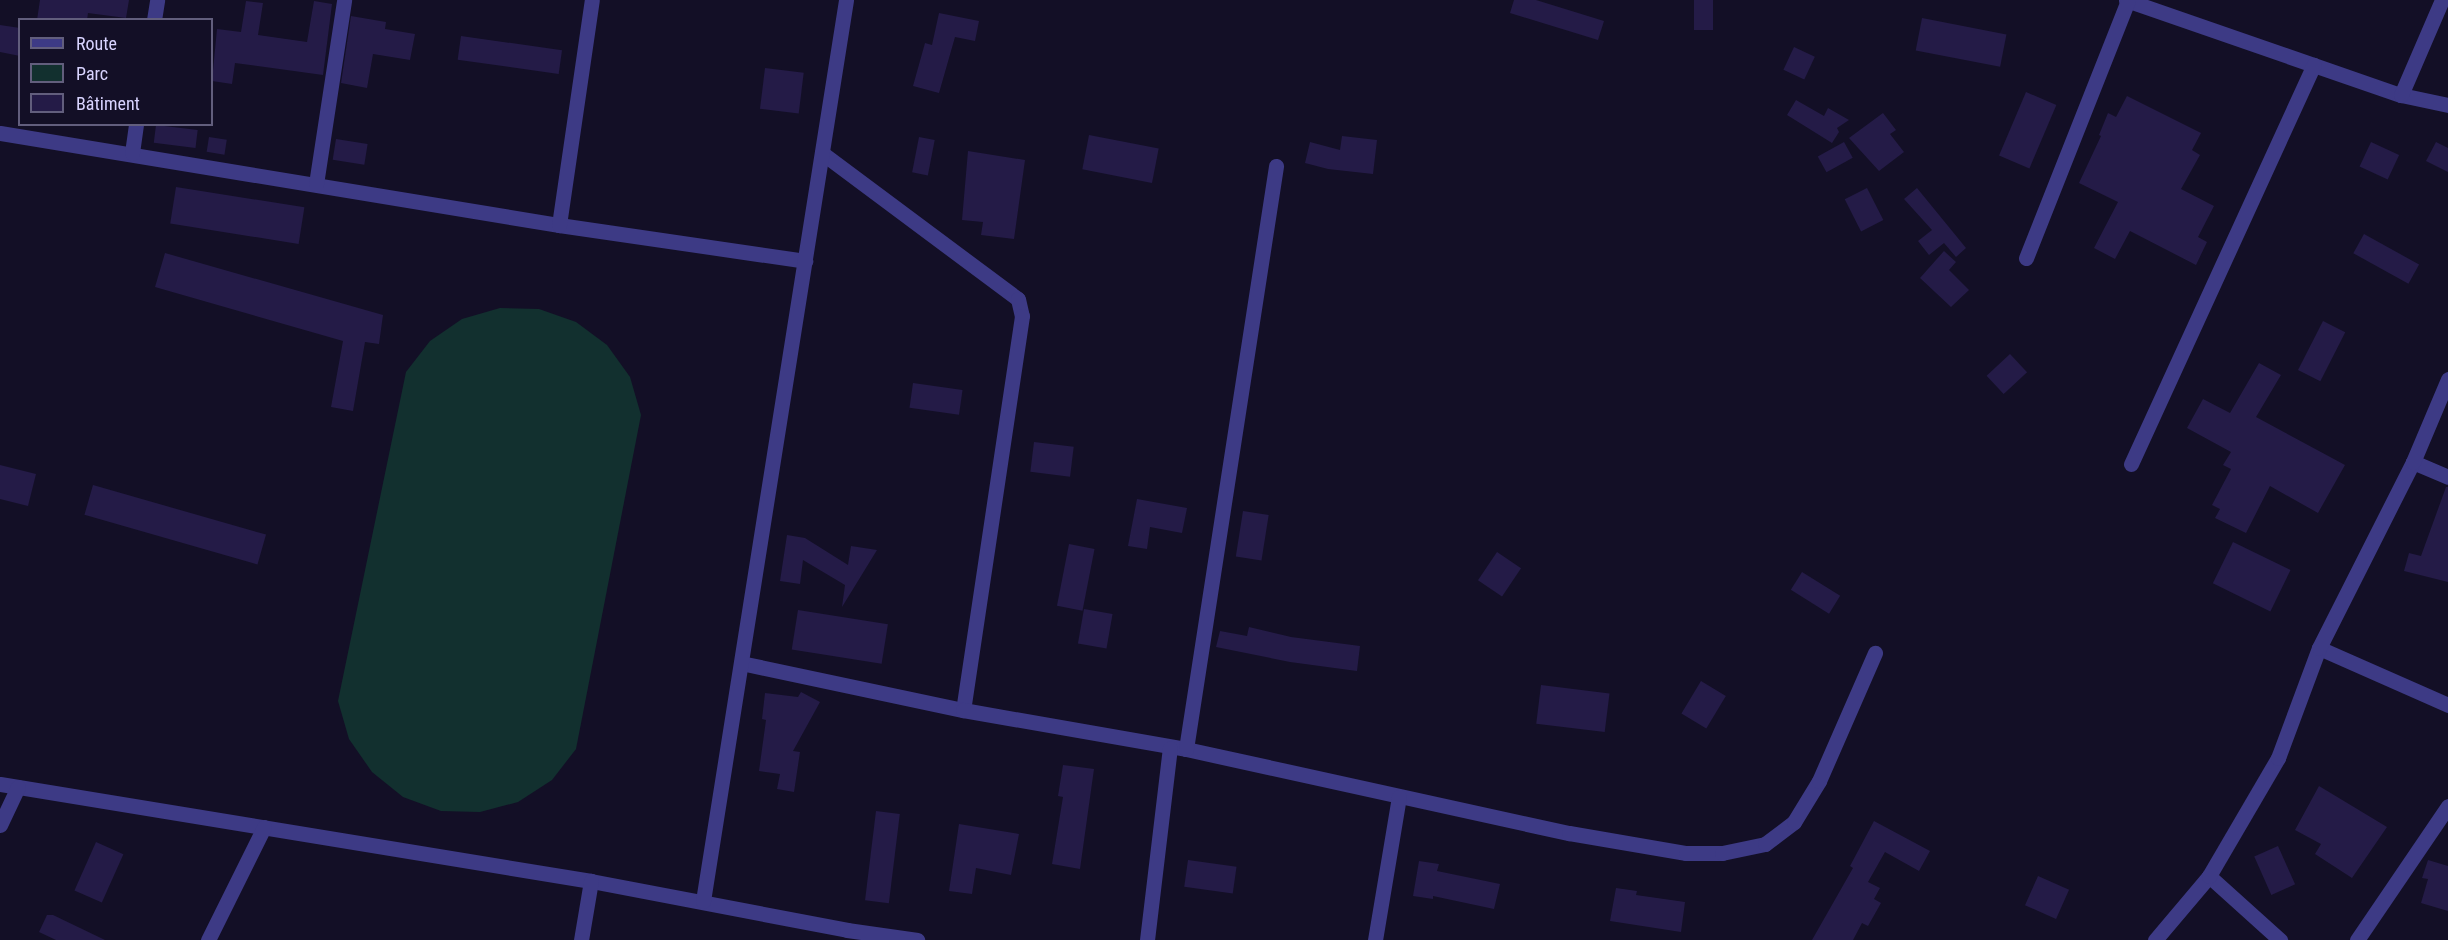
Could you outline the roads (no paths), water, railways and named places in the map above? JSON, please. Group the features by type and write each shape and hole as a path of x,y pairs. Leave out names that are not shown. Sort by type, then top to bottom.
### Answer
{"street":[{"path":"154,18 157,0"},
{"path":"316,184 344,0"},
{"path":"559,225 592,0"},
{"path":"703,901 846,0"},
{"path":"2026,258 2127,0 2401,95 2448,105"},
{"path":"2401,95 2442,0"},
{"path":"2131,464 2314,65"},
{"path":"132,153 136,126"},
{"path":"0,133 559,225 805,261"},
{"path":"822,153 1018,299 1022,316 963,710"},
{"path":"1147,940 1276,166"},
{"path":"2155,940 2209,876 2278,758 2319,648 2413,462 2448,379"},
{"path":"2413,462 2448,477"},
{"path":"2319,648 2448,705"},
{"path":"741,663 963,710 1178,748 1569,833 1686,853 1722,853 1765,844 1794,822 1819,781 1875,654"},
{"path":"0,784 591,881 703,901 846,935 917,940"},
{"path":"0,825 18,787"},
{"path":"1375,940 1399,797"},
{"path":"2357,940 2448,806"},
{"path":"208,940 264,827"},
{"path":"2209,876 2280,940"},
{"path":"581,940 591,881"}]}
